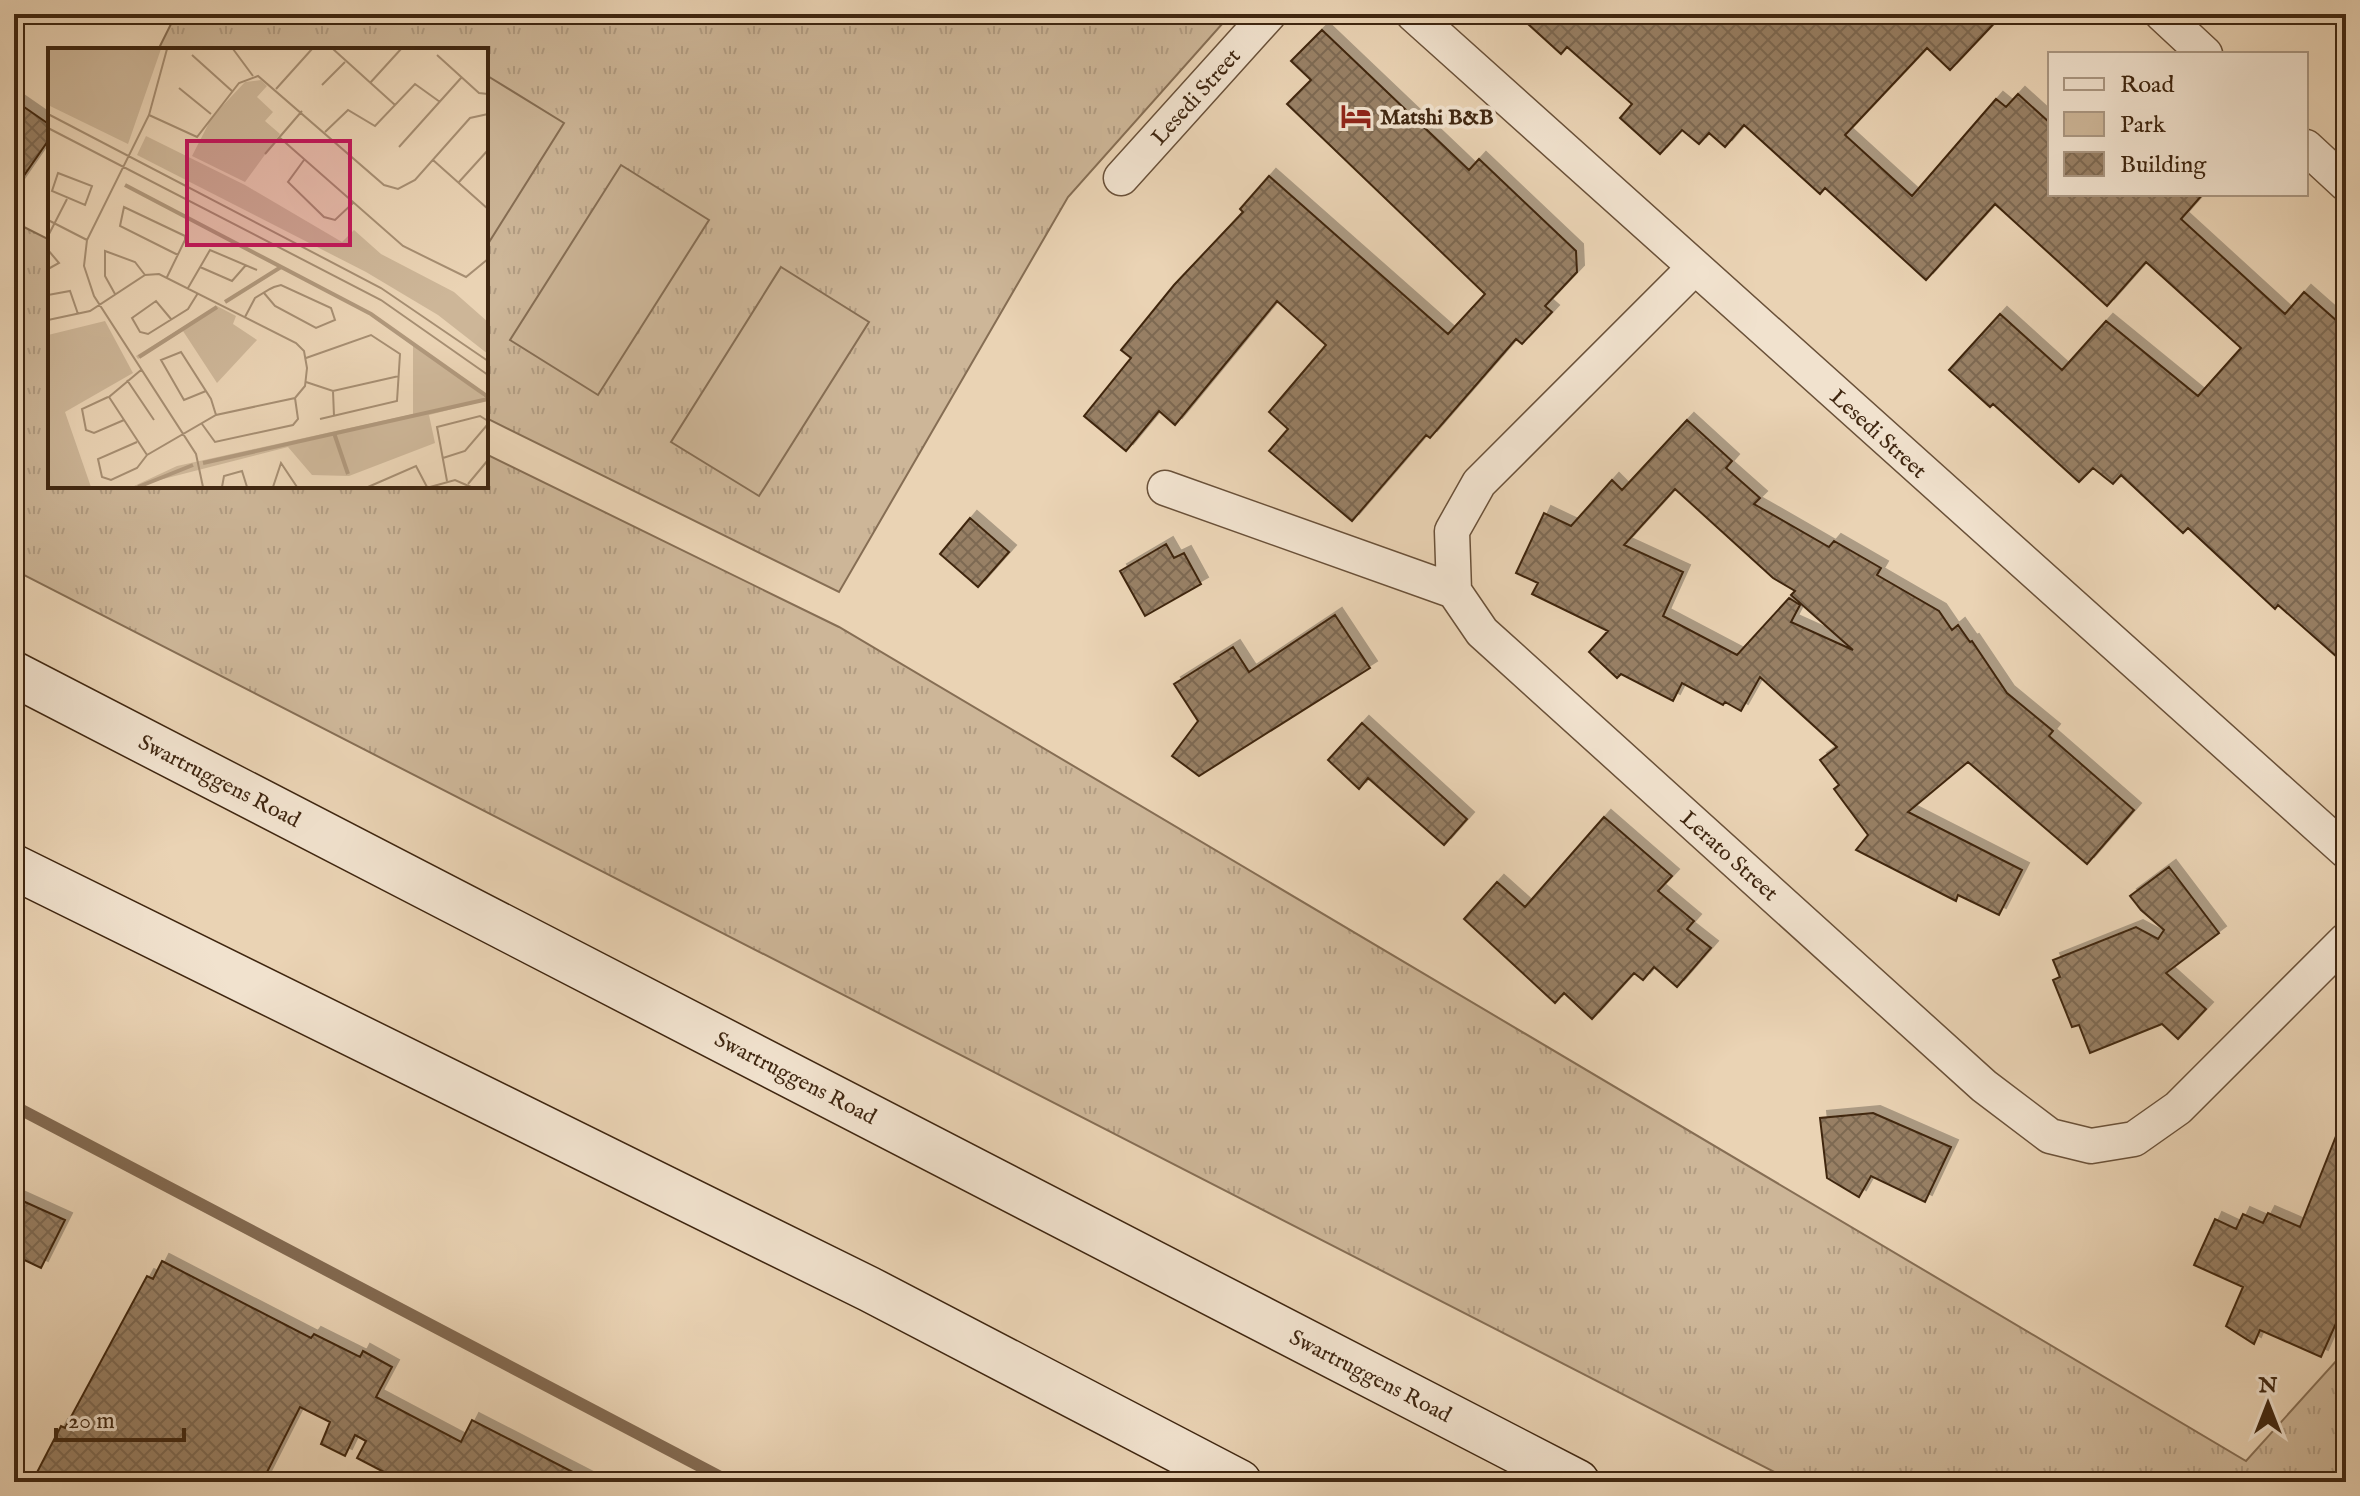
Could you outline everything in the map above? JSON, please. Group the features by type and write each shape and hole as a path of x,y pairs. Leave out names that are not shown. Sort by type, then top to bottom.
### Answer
{"main road":[{"name":"Swartruggens Road","path":"14,674 1577,1482"},
{"path":"14,867 869,1289 1239,1482"}],"street":[{"name":"Lesedi Street","path":"1121,178 1269,14"},
{"name":"Lesedi Street","path":"1413,14 2346,851"},
{"path":"2162,14 2203,52"},
{"path":"2308,149 2346,184"},
{"path":"1165,488 1454,591 1452,531 1479,483 1695,267"},
{"name":"Lerato Street","path":"1454,591 1482,632 1984,1086 2050,1136 2091,1146 2134,1139 2178,1108 2346,940"}],"green space":[{"path":"176,14 1231,14 1068,197 839,592 488,419 488,48 159,48"},
{"path":"488,76 564,123 488,244"},
{"path":"621,165 709,220 598,395 510,340"},
{"path":"14,222 48,239 48,488 488,488 488,455 839,627 2246,1461 2346,1350 2346,1482 1794,1482 14,570"},
{"path":"781,267 869,322 759,496 671,442"}],"building":[{"path":"1517,14 2003,14 1950,70 1927,48 1845,135 1912,196 1996,99 2006,107 2018,94 2048,121 2048,196 2201,196 2181,219 2285,314 2304,292 2346,329 2346,665 2278,605 2275,609 2188,528 2183,533 2121,475 2113,484 2093,468 2079,482 1993,404 1990,407 1949,370 2000,314 2062,370 2106,321 2198,396 2241,348 2146,262 2107,306 1995,204 1926,280 1825,188 1820,194 1744,125 1725,147 1709,133 1699,144 1682,130 1660,154 1620,118 1632,104 1567,47 1561,54"},
{"path":"1322,30 1469,170 1479,159 1576,251 1577,272 1545,306 1552,312 1522,344 1516,339 1430,438 1426,435 1352,521 1269,451 1288,429 1269,412 1326,345 1277,301 1175,425 1159,411 1126,451 1084,416 1131,358 1121,350 1174,285 1243,212 1240,209 1269,176 1448,334 1485,294 1287,104 1311,80 1291,61"},
{"path":"14,100 48,124 48,141 14,190"},
{"path":"1687,420 1732,461 1726,468 1760,498 1754,504 1829,547 1834,541 1881,568 1877,575 1939,611 1952,630 1958,625 2007,693 2053,731 2049,736 2134,810 2087,864 1968,762 1908,812 2022,870 1999,915 1958,895 1956,901 1856,850 1868,835 1834,789 1839,785 1820,760 1837,747 1760,677 1741,711 1682,683 1673,701 1621,674 1617,678 1589,652 1608,631 1532,594 1538,583 1516,573 1544,513 1571,526 1612,480 1622,490","holes":["1675,489 1773,578 1795,591 1791,595 1853,650 1791,622 1800,605 1789,598 1737,655 1663,616 1683,572 1624,545"]},
{"path":"970,518 1009,552 978,587 940,554"},
{"path":"1166,544 1174,558 1184,553 1201,584 1145,616 1120,571"},
{"path":"1335,615 1370,668 1199,776 1172,756 1198,721 1174,684 1233,647 1249,672"},
{"path":"1362,723 1467,819 1444,845 1368,778 1359,789 1328,760"},
{"path":"1604,817 1672,876 1658,891 1694,921 1687,929 1711,948 1677,987 1654,967 1643,980 1634,973 1592,1019 1564,993 1555,1003 1464,919 1497,882 1525,907"},
{"path":"2169,867 2219,933 2166,973 2206,1009 2178,1039 2162,1024 2090,1053 2079,1025 2072,1027 2053,980 2060,977 2053,960 2136,927 2158,939 2164,930 2130,896"},
{"path":"1873,1113 1951,1147 1925,1202 1871,1176 1859,1197 1827,1178 1820,1118"},
{"path":"2344,1116 2346,1301 2321,1357 2260,1330 2254,1344 2226,1326 2243,1287 2194,1265 2215,1219 2236,1229 2243,1214 2263,1223 2268,1213 2300,1227"},
{"path":"14,1197 65,1220 41,1268 14,1255"},
{"path":"162,1261 311,1338 314,1334 360,1357 363,1351 392,1367 376,1397 461,1442 472,1420 592,1482 403,1482 357,1458 366,1441 355,1435 345,1456 321,1444 330,1422 300,1407 262,1482 32,1482 61,1426 65,1428 147,1276 153,1279"}],"waterway":[{"path":"14,1106 730,1482"}],"place":[{"name":"Matshi B&B","path":"1356,116"}]}
